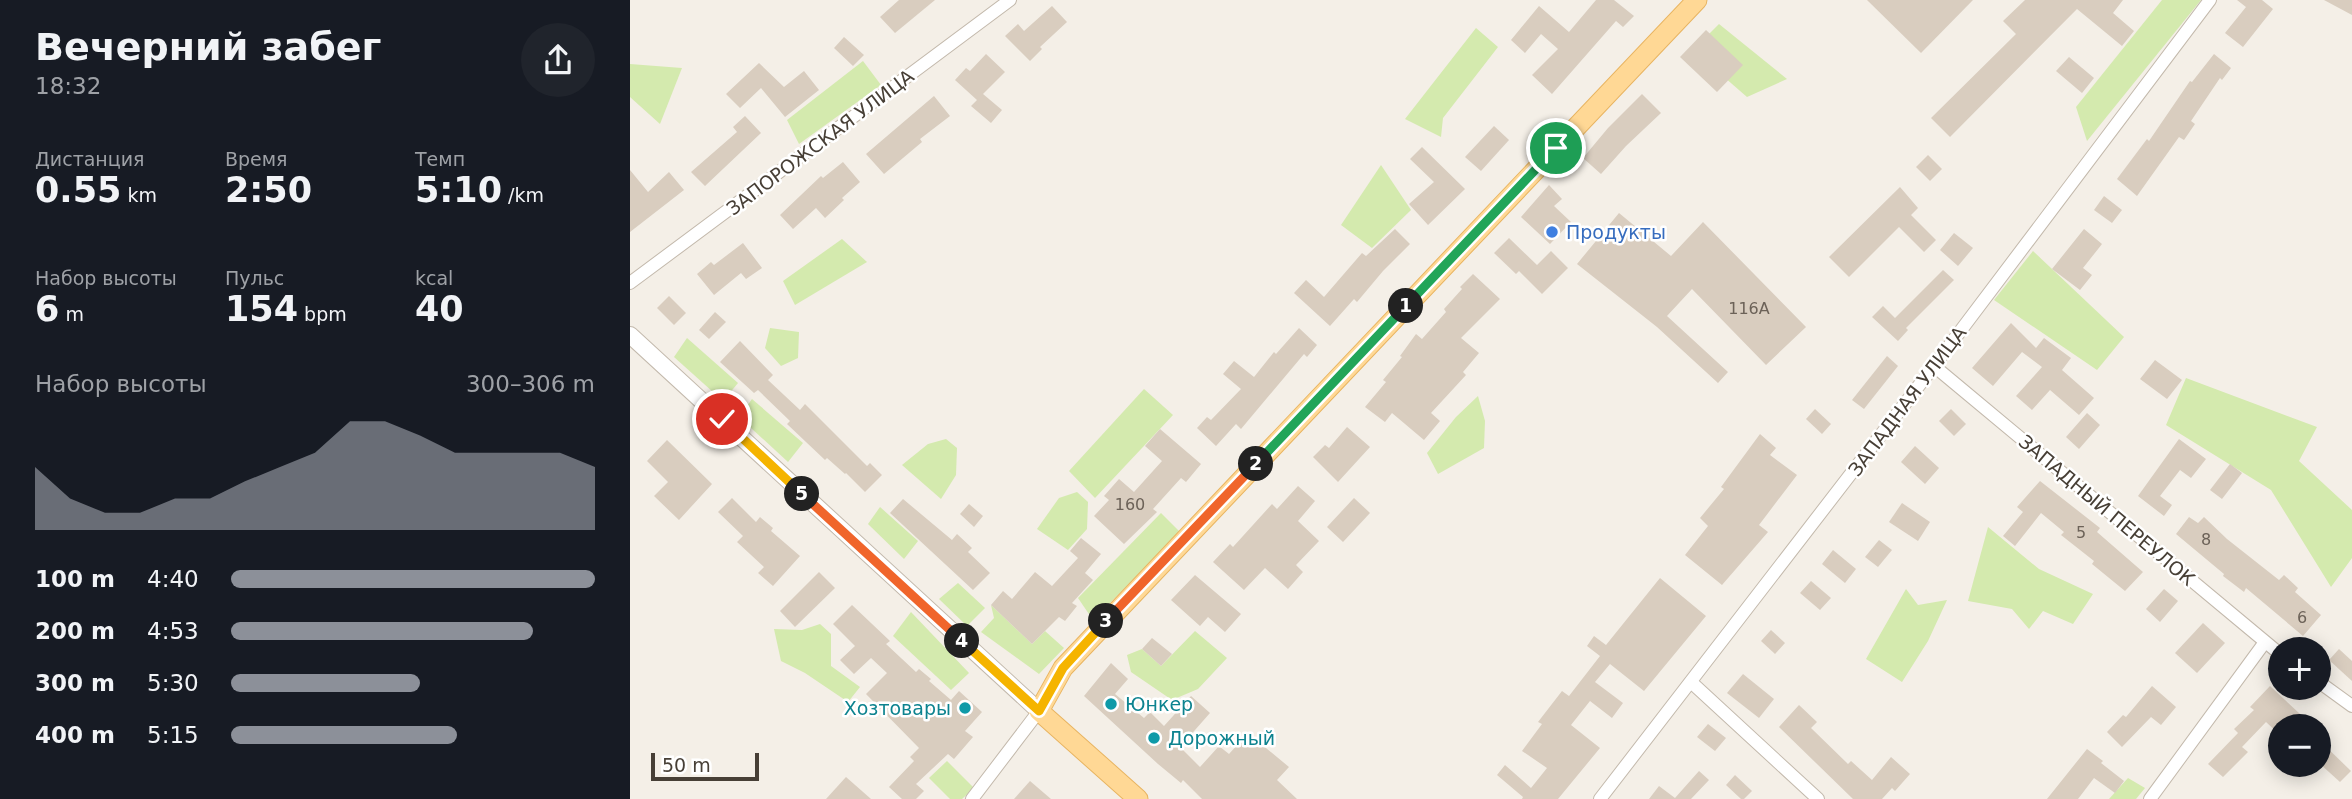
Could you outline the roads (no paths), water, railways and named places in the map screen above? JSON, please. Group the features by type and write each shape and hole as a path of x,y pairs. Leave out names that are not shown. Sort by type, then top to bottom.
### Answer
{"main road":[{"path":"1138,799 1039,711 1063,668 1697,0"}],"street":[{"name":"ЗАПОРОЖСКАЯ УЛИЦА","path":"630,283 1010,0"},
{"name":"ЗАПАДНАЯ УЛИЦА","path":"1600,799 1934,366 2210,0"},
{"path":"630,335 1039,711 972,799"},
{"name":"ЗАПАДНЫЙ ПЕРЕУЛОК","path":"1934,366 2268,644"},
{"path":"2150,799 2265,642"},
{"path":"1691,682 1818,799"},
{"path":"2331,691 2352,706"}],"place":[{"name":"Продукты","path":"1552,232"},
{"name":"Юнкер","path":"1111,704"},
{"name":"Хозтовары","path":"965,708"},
{"name":"Дорожный","path":"1154,738"}]}
